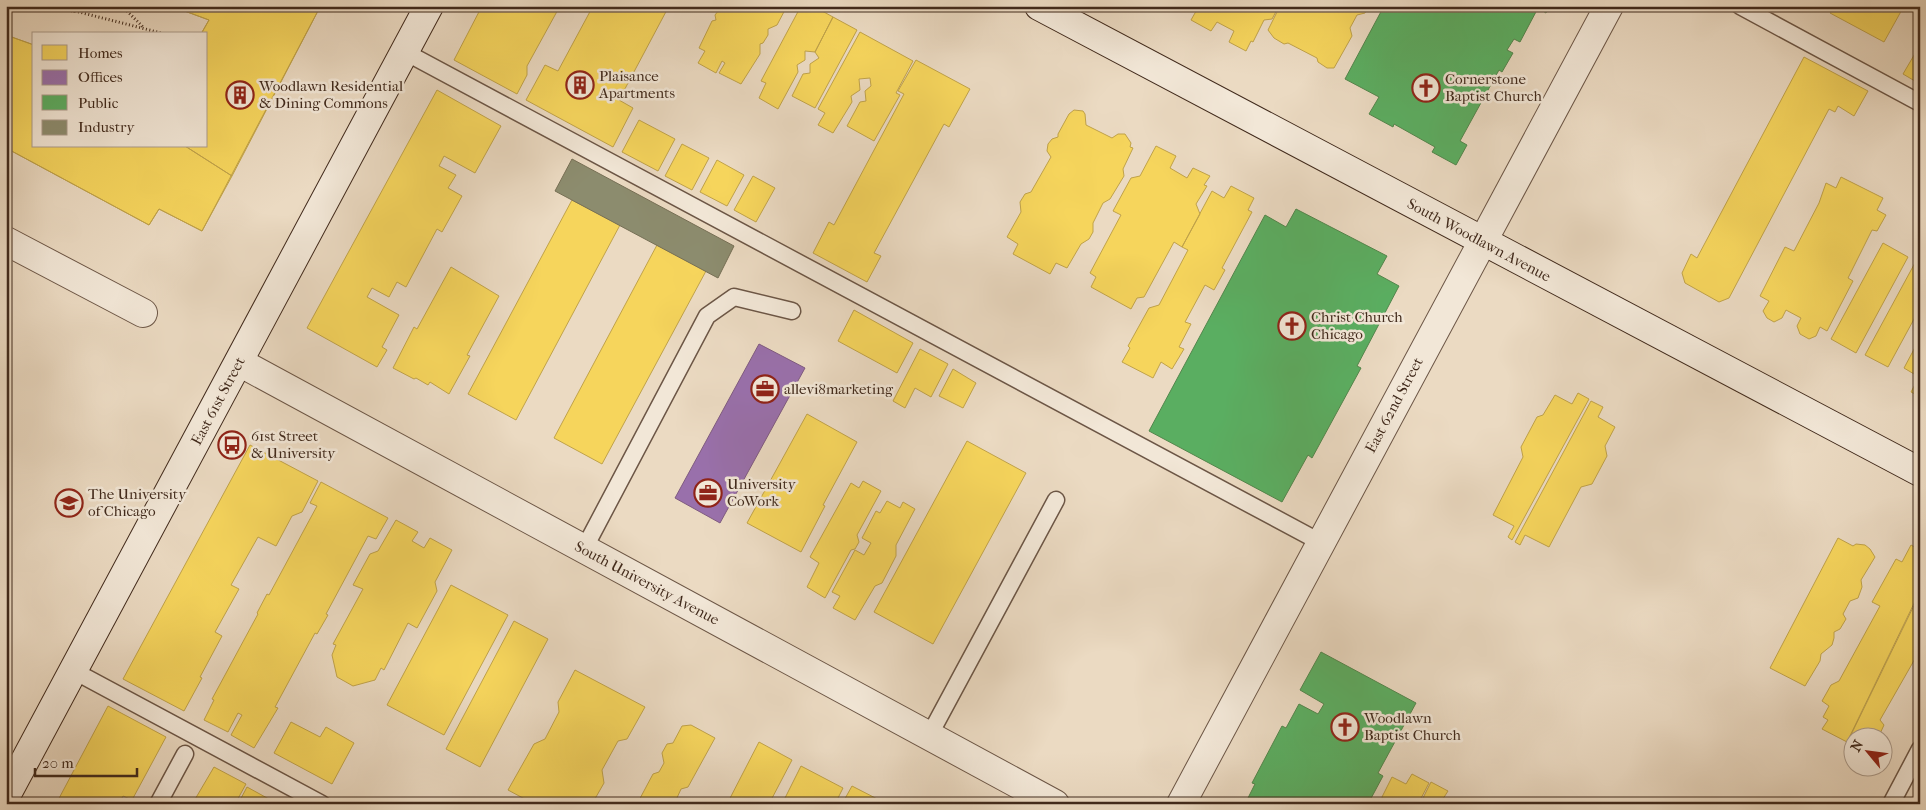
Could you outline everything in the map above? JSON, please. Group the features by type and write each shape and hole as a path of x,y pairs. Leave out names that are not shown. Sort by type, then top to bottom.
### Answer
{"street":[{"name":"East 61st Street","path":"6,796 429,6"},
{"name":"South Woodlawn Avenue","path":"1039,6 1920,472"},
{"name":"East 62nd Street","path":"1180,804 1609,6"},
{"path":"6,241 143,313"},
{"name":"South University Avenue","path":"239,362 1055,804"}],"lane":[{"path":"1740,6 1920,102"},
{"path":"405,52 1320,542"},
{"path":"584,549 707,316 734,297 792,311"},
{"path":"929,736 1056,500"},
{"path":"74,671 322,804"},
{"path":"1891,804 1920,749"},
{"path":"158,804 185,754"}],"path":[{"path":"40,6 157,32"},
{"path":"73,12 79,6"},
{"path":"122,6 144,29"}],"building: Homes":[{"name":"Woodlawn Residential & Dining Commons","path":"171,6 320,7 202,231 159,209 149,225 6,148 6,35 32,44 32,148 208,148 208,32 202,32 209,20"},
{"path":"171,6 320,7 232,176 188,148 208,148 208,32 202,32 209,20"},
{"path":"482,6 560,6 527,66 527,75 517,94 454,60"},
{"name":"Plaisance Apartments","path":"593,6 669,6 619,100 633,108 613,147 526,100 545,65 558,71"},
{"path":"722,6 787,6 777,25 768,29 768,35 763,43 760,44 760,54 741,84 719,73 725,63 722,61 716,73 698,63 705,51 699,48 712,21 716,20 715,15"},
{"path":"801,6 813,6 833,17 815,52 805,51 805,60 797,65 798,72 778,109 759,98 766,83 761,81"},
{"path":"1199,6 1279,6 1272,19 1264,20 1253,42 1251,41 1246,51 1229,42 1234,31 1217,22 1211,31 1191,20"},
{"path":"1280,6 1369,6 1365,13 1357,15 1350,28 1352,36 1334,68 1327,68 1318,62 1317,58 1274,38 1268,30"},
{"path":"1834,6 1904,6 1884,42 1830,13"},
{"path":"833,17 857,30 815,108 792,96 803,74 810,73 810,64 819,58 815,52"},
{"path":"860,32 913,61 896,93 900,95 874,141 847,126 860,102 866,101 865,91 871,86 870,78 859,79 860,90 851,96 852,102 833,133 818,125 825,113 818,109"},
{"path":"6,35 32,44 32,148 188,148 232,176 202,231 159,209 149,225 6,148"},
{"path":"1920,45 1920,84 1903,74"},
{"path":"1804,57 1868,91 1854,116 1838,106 1835,112 1829,109 1729,298 1719,302 1685,283 1682,273 1691,254 1697,258"},
{"path":"916,60 970,89 949,127 944,124 874,253 881,256 867,282 813,253 829,222 834,225 904,94 898,91"},
{"path":"437,90 501,126 475,173 444,156 439,166 456,175 448,188 462,196 442,232 437,229 406,287 397,282 389,297 372,288 367,297 399,315 382,347 387,350 377,367 307,328"},
{"path":"1074,110 1083,111 1086,125 1112,138 1118,134 1125,134 1131,143 1130,147 1133,148 1123,169 1124,176 1110,199 1103,203 1093,223 1093,232 1089,239 1081,244 1067,268 1056,263 1050,274 1013,254 1018,244 1007,237 1021,212 1020,202 1025,194 1031,192 1051,157 1047,151 1048,144 1052,139 1058,137 1069,114"},
{"path":"639,120 675,139 658,171 622,152"},
{"path":"682,144 709,158 692,190 665,176"},
{"path":"1156,146 1176,156 1170,168 1187,178 1193,168 1210,176 1204,185 1207,186 1196,204 1200,214 1182,247 1174,242 1144,297 1137,298 1131,309 1091,287 1096,277 1090,273 1121,215 1113,211 1131,178 1140,176"},
{"path":"717,160 744,175 727,206 700,192"},
{"path":"753,176 775,188 756,222 734,210"},
{"path":"1841,177 1883,198 1877,210 1886,215 1877,231 1872,230 1848,278 1853,281 1827,331 1820,327 1816,336 1809,339 1800,334 1797,326 1801,318 1786,310 1782,318 1774,322 1767,318 1763,311 1769,301 1760,296 1785,247 1794,251 1819,203 1826,183 1836,188"},
{"path":"1231,186 1254,198 1248,210 1252,212 1222,268 1225,270 1214,290 1205,285 1185,322 1191,324 1179,347 1184,349 1172,369 1161,362 1153,378 1122,362 1130,348 1128,346 1149,308 1159,305 1188,250 1182,247 1212,191 1224,198"},
{"path":"572,200 620,225 516,420 468,394"},
{"path":"1883,243 1908,257 1856,353 1831,339"},
{"path":"657,245 706,271 602,464 554,438"},
{"path":"1916,261 1920,264 1920,308 1888,367 1865,355"},
{"path":"451,267 499,296 467,355 470,356 449,394 430,382 428,385 393,368 414,327 417,329"},
{"path":"854,310 913,343 897,373 838,341"},
{"path":"1920,338 1920,397 1911,392 1919,377 1904,368"},
{"path":"920,349 948,364 931,397 915,388 905,408 893,401"},
{"path":"953,369 976,383 963,408 939,396"},
{"path":"1578,393 1589,399 1512,540 1508,537 1514,526 1493,515 1523,457 1521,447 1537,417 1543,415 1555,395 1572,404"},
{"path":"1591,401 1603,407 1598,417 1615,427 1605,446 1607,456 1592,484 1581,487 1549,547 1525,535 1520,545 1515,542"},
{"path":"807,414 857,442 823,505 825,506 801,552 747,523"},
{"path":"967,441 1026,473 933,644 874,612"},
{"path":"250,445 318,481 302,512 292,516 276,546 258,537 231,585 239,589 215,632 222,636 184,711 123,679"},
{"path":"863,481 881,491 857,535 859,542 855,549 851,550 825,598 807,587 819,563 810,557 851,483 859,488"},
{"path":"321,482 388,518 376,539 368,536 326,614 328,615 317,634 315,633 275,707 278,708 254,748 231,735 242,715 238,713 228,732 204,720 214,700 212,699 267,594 269,595 317,506 310,503"},
{"path":"887,501 900,508 903,502 915,509 896,545 896,556 882,583 875,586 855,620 833,608 840,596 832,592 855,550 864,555 871,543 862,538 876,511 880,513"},
{"path":"396,520 418,532 412,541 424,548 430,538 452,550 435,582 437,591 417,628 408,623 384,670 381,668 375,680 353,686 337,677 332,655 336,645 333,644 363,589 353,585 370,554 378,551"},
{"path":"1838,538 1853,546 1856,544 1865,545 1875,557 1861,580 1862,587 1858,598 1850,601 1843,614 1846,619 1840,629 1834,632 1832,645 1821,654 1820,661 1805,686 1770,668"},
{"path":"1911,545 1920,550 1920,591 1854,728 1844,728 1844,740 1822,729 1828,720 1823,717 1829,706 1822,701 1831,685 1839,681 1880,606 1872,602 1896,559 1902,562"},
{"path":"451,585 508,615 444,735 387,705"},
{"path":"1920,593 1920,650 1880,720 1884,725 1883,728 1854,728"},
{"path":"514,621 548,639 480,767 446,749"},
{"path":"575,670 645,707 627,739 618,741 602,770 604,783 592,804 534,804 508,790 534,744 545,739 559,712 558,702"},
{"path":"108,706 166,737 132,800 123,796 119,804 56,804"},
{"path":"291,722 320,737 326,727 354,743 332,784 274,753"},
{"path":"691,725 715,738 688,787 681,789 676,804 637,804 653,774 659,772 664,763 662,753 667,744 673,743 682,726"},
{"path":"759,742 792,760 769,804 727,804"},
{"path":"801,766 843,788 835,804 782,804"},
{"path":"214,767 246,784 235,804 199,804 194,801"},
{"path":"1412,774 1429,783 1418,804 1383,804 1382,797 1392,777 1406,784"},
{"path":"1431,782 1448,791 1441,802 1444,804 1420,804"},
{"path":"852,786 887,804 842,804"},
{"path":"247,787 278,804 238,804"}],"building: Offices":[{"path":"759,344 805,368 720,523 675,498"}],"building: Public":[{"name":"Cornerstone Baptist Church","path":"1384,6 1550,6 1546,13 1538,8 1520,42 1514,39 1507,50 1513,53 1502,72 1499,70 1460,141 1467,145 1456,165 1432,152 1435,147 1394,124 1393,127 1369,114 1379,97 1345,79"},
{"name":"Christ Church Chicago","path":"1296,209 1387,256 1377,274 1399,286 1357,366 1361,368 1312,458 1308,455 1282,502 1149,431 1265,215 1286,227"},
{"name":"Woodlawn Baptist Church","path":"1321,652 1416,703 1378,773 1383,776 1368,804 1245,804 1255,784 1252,783 1282,726 1286,728 1299,704 1318,714 1324,704 1300,690"}],"building: Industry":[{"path":"572,159 734,246 718,278 555,191"}],"place":[{"name":"Plaisance Apartments","path":"580,85"},
{"name":"Cornerstone Baptist Church","path":"1426,88"},
{"name":"Woodlawn Residential & Dining Commons","path":"240,95"},
{"name":"Christ Church Chicago","path":"1292,326"},
{"name":"allevi8marketing","path":"765,389"},
{"name":"61st Street & University","path":"232,445"},
{"name":"University CoWork","path":"708,493"},
{"name":"The University of Chicago","path":"69,503"},
{"name":"Woodlawn Baptist Church","path":"1345,727"}]}
